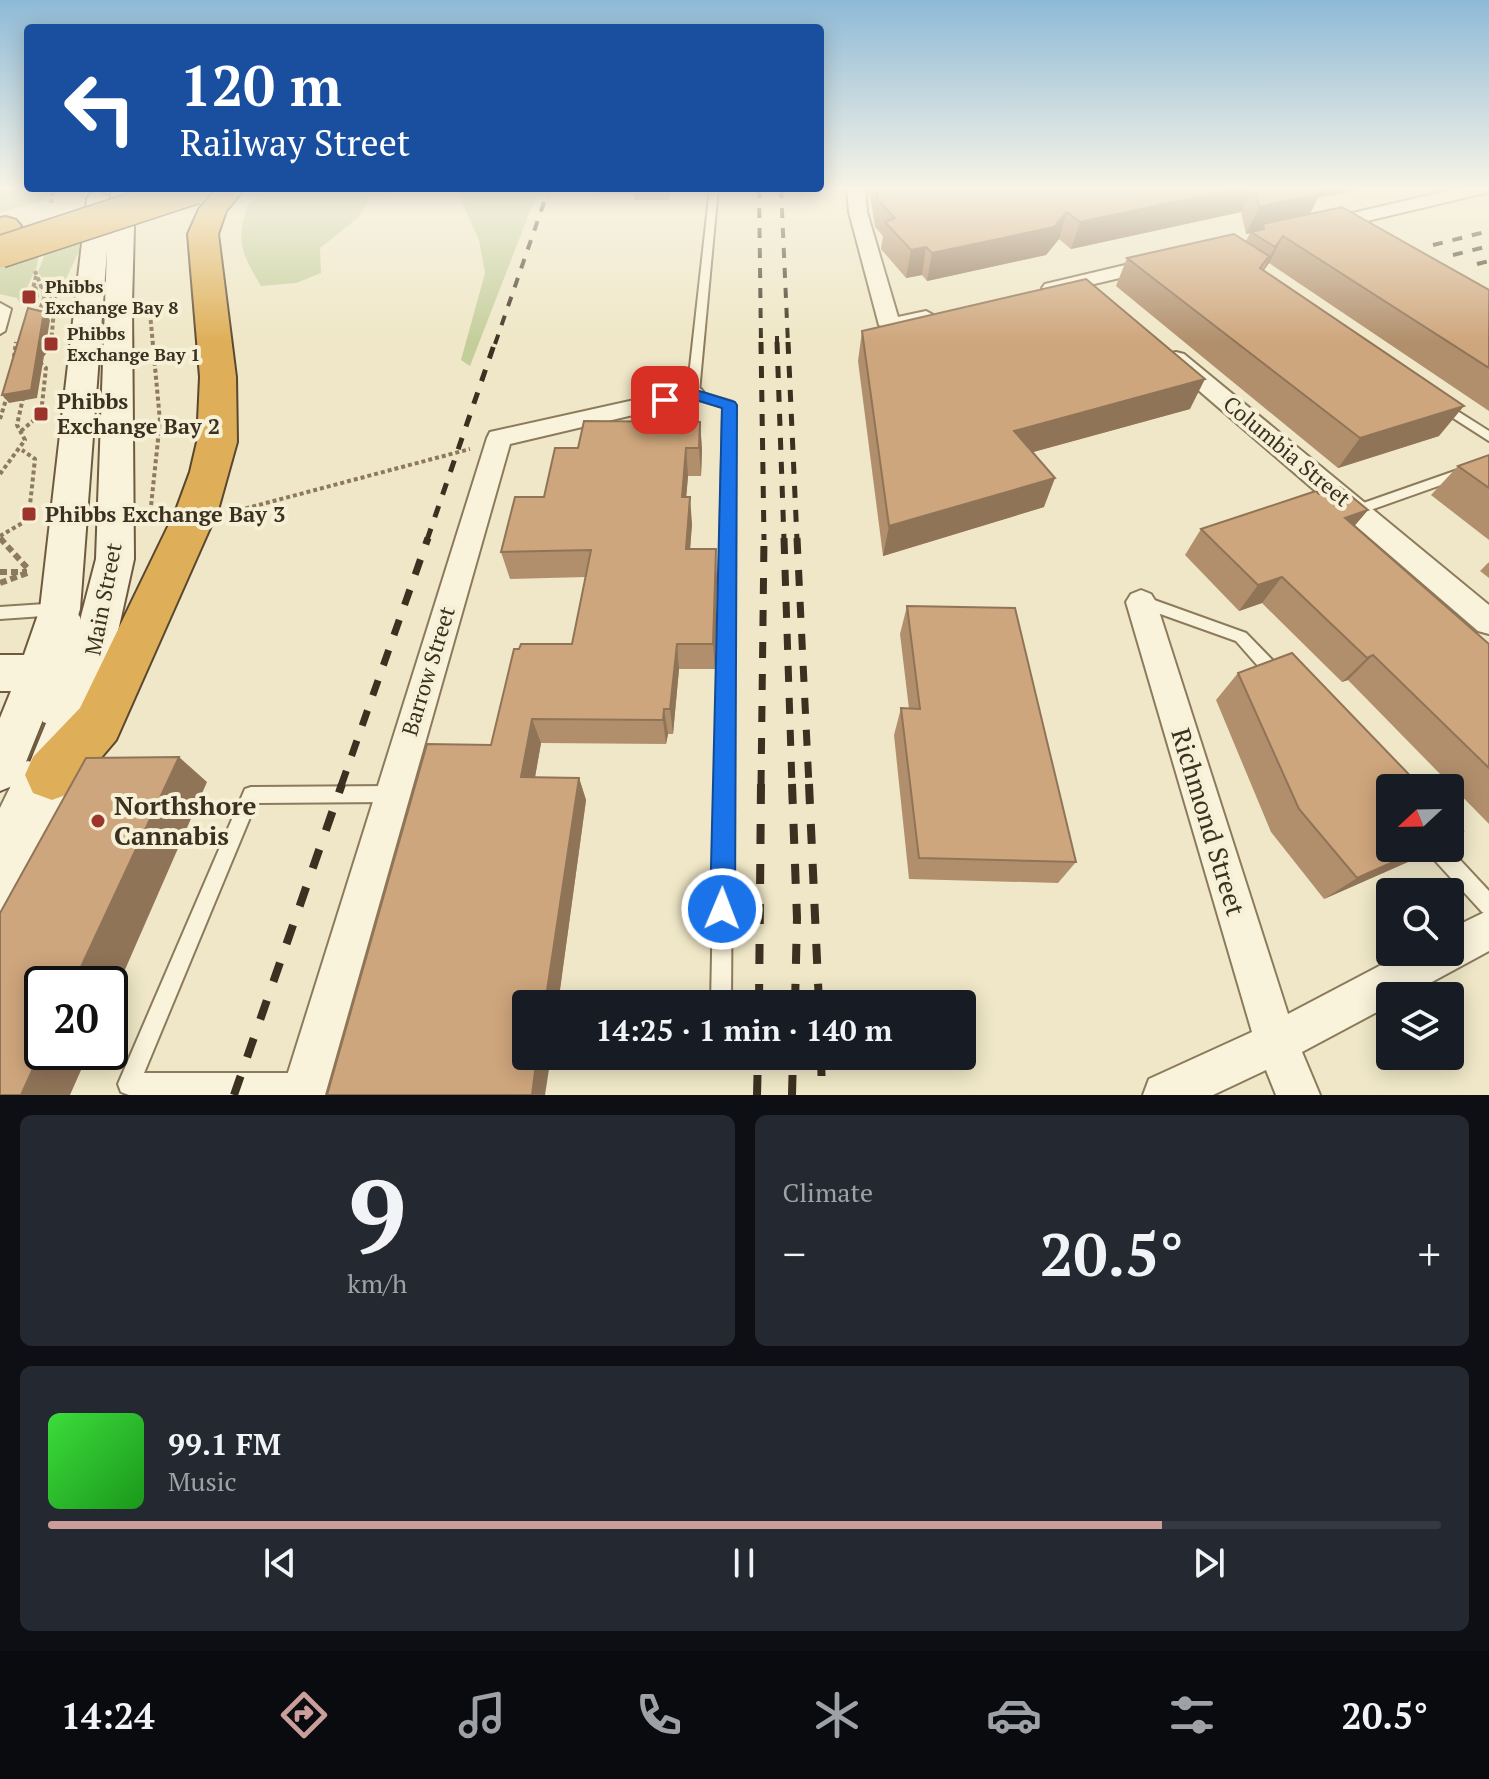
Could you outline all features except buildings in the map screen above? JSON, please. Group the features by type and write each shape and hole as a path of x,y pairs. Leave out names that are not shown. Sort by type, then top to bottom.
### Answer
{"highway":[{"path":"32,759 98,724 197,510 210,472 217,442 218,377 204,239"}],"main road":[{"name":"Main Street","path":"0,896 32,759 60,609 95,239"},
{"name":"Main Street","path":"53,656 115,559 121,239"},
{"name":"Main Street","path":"32,759 88,672 53,656"}],"street":[{"path":"866,239 890,325 949,312"},
{"path":"1039,291 1185,257"},
{"path":"1083,281 1107,301"},
{"name":"Columbia Street","path":"1155,341 1489,622"},
{"path":"499,438 693,394"},
{"name":"Barrow Street","path":"304,1090 499,438"},
{"name":"Richmond Street","path":"1141,602 1276,1043 1298,1095"},
{"path":"1464,943 1489,930"},
{"path":"1165,1095 1276,1043 1420,966"}],"lane":[{"path":"709,239 693,394 729,405 721,990"},
{"path":"0,306 6,309 0,331"},
{"path":"1437,401 1489,437"},
{"path":"1357,510 1489,463"},
{"path":"1141,602 1241,637 1294,695"},
{"path":"0,613 60,609"},
{"path":"0,827 32,759"},
{"path":"304,1090 126,1089 251,795 391,794"},
{"path":"1449,862 1489,905"}],"path":[{"path":"40,263 34,272 33,289 43,287"},
{"path":"36,275 47,294 55,298 51,344 37,363"},
{"path":"25,311 29,297 47,294"},
{"path":"36,320 45,305 47,294"},
{"path":"149,298 160,421 151,517"},
{"path":"13,375 13,353 17,339"},
{"path":"2,354 21,355"},
{"path":"21,431 41,414 46,368 30,359"},
{"path":"0,419 9,390"},
{"path":"1,464 22,450 25,440 17,419 25,390"},
{"path":"219,515 457,453 499,438"},
{"path":"22,450 32,460 29,514 24,522 0,537 33,572"},
{"path":"1,464 14,464"},
{"path":"0,474 1,464"},
{"path":"0,572 33,572"},
{"path":"0,583 33,572"}],"green space":[{"path":"79,239 79,251 66,279 46,283 38,272 47,249"},
{"path":"241,239 331,239 320,248 321,273 296,283 261,286"},
{"path":"519,239 470,366 461,360 485,273 479,240"},
{"path":"39,251 37,266 20,303 17,298 0,294 0,262"}],"railway":[{"path":"495,344 531,239"},
{"path":"760,239 761,344"},
{"path":"783,239 788,344"},
{"path":"1433,245 1457,239"},
{"path":"1453,255 1489,246"},
{"path":"1477,264 1489,261"},
{"path":"777,336 777,342"},
{"path":"427,540 495,342"},
{"path":"761,342 764,539"},
{"path":"777,342 784,540"},
{"path":"788,342 797,540"},
{"path":"341,786 428,538"},
{"path":"784,538 792,786"},
{"path":"797,538 809,786"},
{"path":"761,786 764,539"},
{"path":"234,1095 342,784"},
{"path":"759,990 761,784"},
{"path":"792,784 797,918 795,990"},
{"path":"809,784 818,990"},
{"path":"757,1095 758,1070"},
{"path":"792,1095 793,1070"},
{"path":"821,1070 822,1095"}],"place":[{"name":"Phibbs Exchange Bay 8","path":"29,297"},
{"name":"Phibbs Exchange Bay 1","path":"51,344"},
{"name":"Phibbs Exchange Bay 2","path":"41,414"},
{"name":"Phibbs Exchange Bay 3","path":"29,514"},
{"name":"Northshore Cannabis","path":"98,821"}],"route":[{"path":"665,400 693,394 729,405 722,909"}]}
